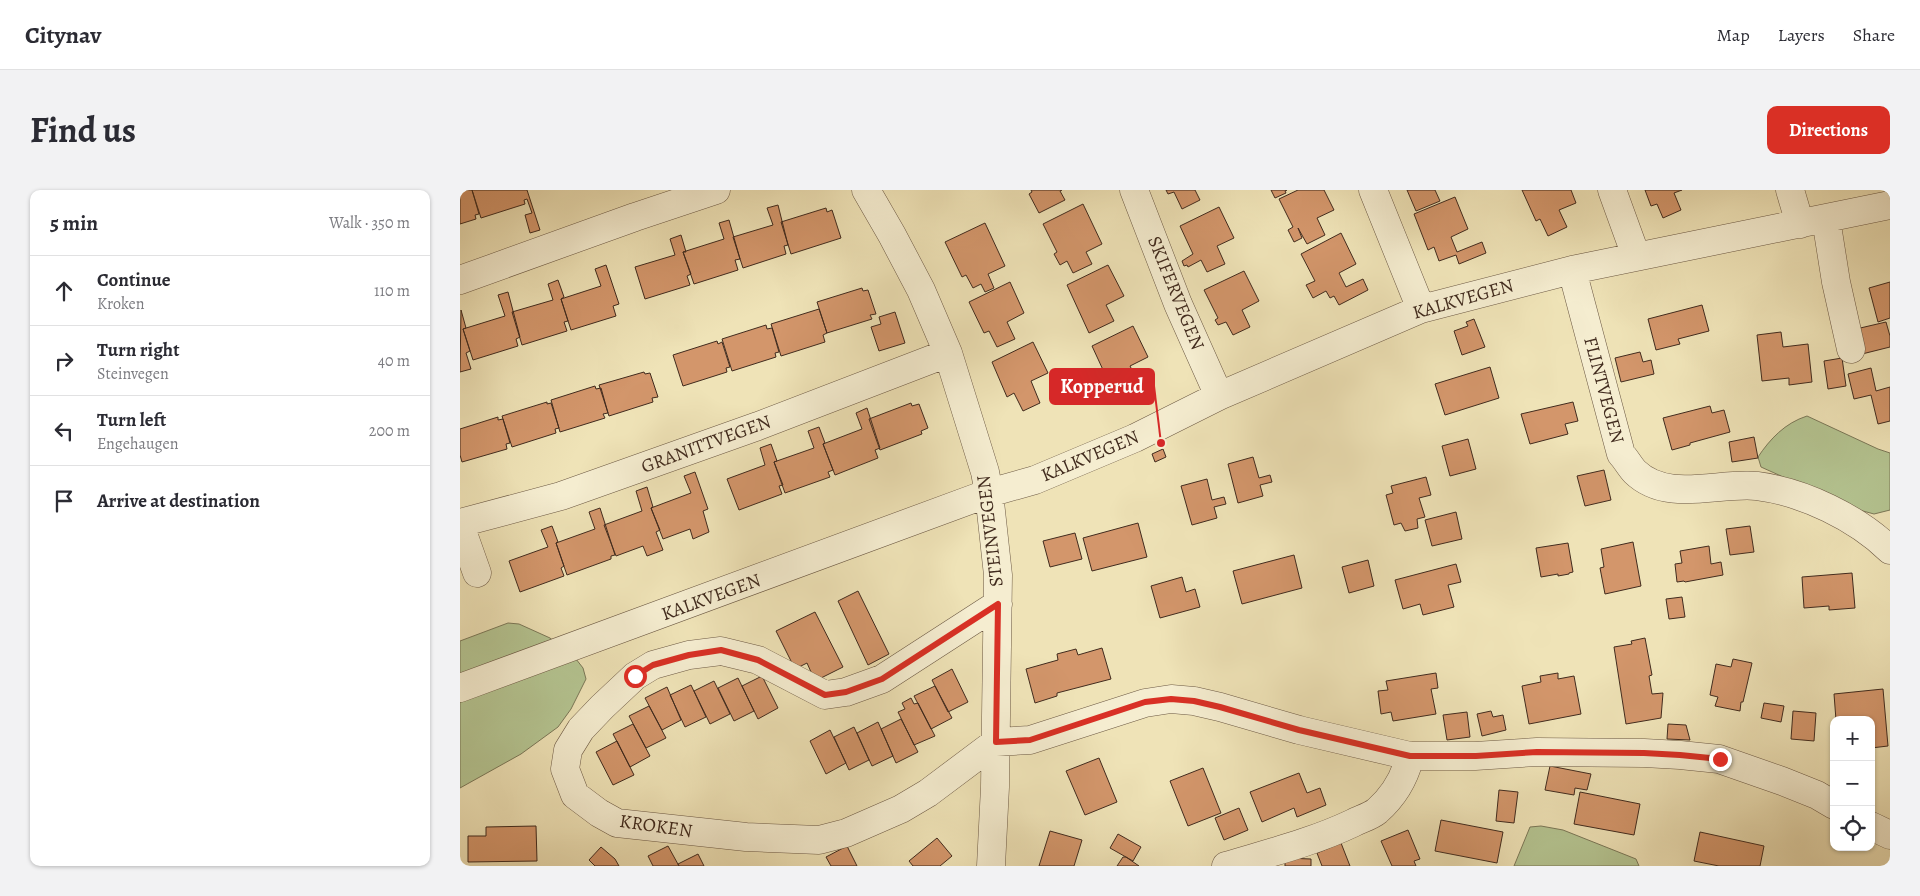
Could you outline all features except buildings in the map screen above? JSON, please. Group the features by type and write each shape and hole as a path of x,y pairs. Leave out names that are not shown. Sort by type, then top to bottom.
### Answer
{"street":[{"path":"460,280 626,220 716,190"},
{"name":"STEINVEGEN","path":"866,190 921,290 948,353 985,472 989,493 998,574 996,742 991,866"},
{"name":"SKIFERVEGEN","path":"1134,190 1178,304 1219,396"},
{"path":"1373,190 1421,309"},
{"path":"1612,190 1636,256"},
{"path":"1790,190 1812,221 1836,282 1841,341"},
{"name":"KALKVEGEN","path":"460,688 989,493 1044,476 1134,438 1219,396 1421,309 1572,270 1636,256 1717,242 1890,205"},
{"name":"FLINTVEGEN","path":"1572,270 1621,454 1635,472 1650,482 1674,489 1757,486 1795,496 1831,509 1872,533 1890,550"},
{"name":"GRANITTVEGEN","path":"477,573 460,524 561,496 758,426 948,353"},
{"name":"KROKEN","path":"996,742 928,793 901,809 846,833 819,840 746,837 617,822 599,813 575,794 565,769 568,750 581,729 635,676 653,665 689,655 721,650 758,660 825,695 846,692 882,679 998,604"},
{"path":"996,742 1030,740 1145,702 1171,699 1194,701 1220,707 1299,730 1410,756 1476,756 1537,752 1644,753 1720,759 1817,795 1830,803"},
{"path":"1226,866 1334,831 1376,812 1393,793 1406,771 1410,756"},
{"path":"1875,828 1890,835"}],"green space":[{"path":"1807,416 1890,453 1890,510 1874,514 1852,508 1761,467 1758,457 1773,438 1785,427"},
{"path":"508,623 519,624 550,638 576,659 583,668 586,679 571,709 558,727 521,754 460,788 460,641"},
{"path":"1541,826 1563,830 1636,859 1639,866 1514,866 1530,827"}],"place":[{"name":"Kopperud","path":"1161,443"}],"route":[{"path":"635,676 653,665 689,655 721,650 758,660 825,695 846,692 882,679 998,604 996,742 1030,740 1145,702 1171,699 1194,701 1220,707 1299,730 1391,750 1410,756 1476,756 1537,752 1644,753 1720,759"}]}
